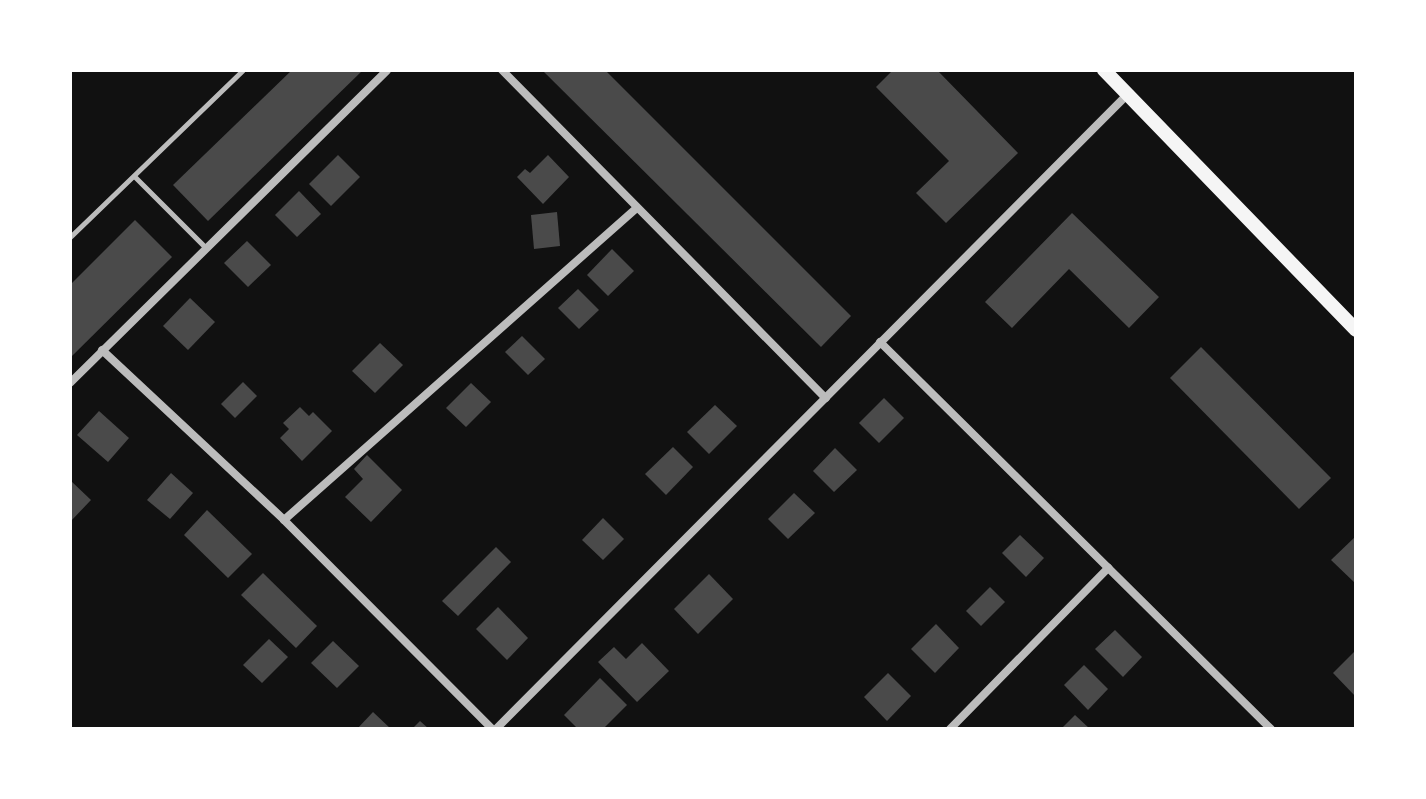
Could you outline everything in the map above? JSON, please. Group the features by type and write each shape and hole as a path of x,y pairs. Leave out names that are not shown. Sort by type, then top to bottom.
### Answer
{"main road":[{"path":"1104,70 1356,330"}],"street":[{"path":"70,383 387,70"},
{"path":"502,70 635,209 826,398"},
{"path":"102,350 284,520 494,729 1128,94"},
{"path":"284,520 635,209"},
{"path":"880,342 1271,729"},
{"path":"950,729 1108,568"}],"lane":[{"path":"70,237 243,70"},
{"path":"134,176 206,248"}],"building":[{"path":"292,70 363,70 208,221 173,185"},
{"path":"542,70 605,70 851,316 821,347"},
{"path":"893,70 937,70 1018,153 946,223 916,193 949,161 876,87"},
{"path":"338,155 360,177 331,206 309,184"},
{"path":"548,155 569,177 543,204 517,177 525,169 530,173"},
{"path":"299,191 321,214 297,237 275,215"},
{"path":"557,212 560,246 534,249 531,215"},
{"path":"1072,213 1159,297 1129,328 1069,269 1012,328 985,302"},
{"path":"135,220 172,257 70,358 70,285"},
{"path":"247,241 271,265 248,287 224,263"},
{"path":"612,249 634,271 608,296 587,275"},
{"path":"578,289 599,310 579,329 558,308"},
{"path":"190,298 215,322 188,350 163,326"},
{"path":"522,336 545,359 528,375 505,352"},
{"path":"380,343 403,365 375,393 352,371"},
{"path":"1201,347 1331,478 1299,509 1170,378"},
{"path":"243,382 257,396 235,418 221,404"},
{"path":"471,383 491,402 466,427 446,408"},
{"path":"884,398 904,418 879,443 859,423"},
{"path":"715,405 737,426 709,454 687,432"},
{"path":"300,407 309,416 313,412 332,431 302,461 280,438 289,429 283,423"},
{"path":"99,411 129,438 108,462 77,435"},
{"path":"673,447 693,467 666,495 645,474"},
{"path":"835,448 857,470 834,492 813,471"},
{"path":"367,455 402,490 371,522 345,497 363,479 354,469"},
{"path":"171,473 193,493 170,519 147,500"},
{"path":"70,480 91,500 70,522"},
{"path":"794,493 815,513 788,539 768,519"},
{"path":"207,510 252,554 228,578 184,535"},
{"path":"603,518 624,539 603,560 582,540"},
{"path":"1020,535 1044,558 1026,577 1002,553"},
{"path":"1356,536 1356,584 1331,560"},
{"path":"496,547 511,562 458,616 442,601"},
{"path":"263,573 317,626 296,648 241,595"},
{"path":"709,574 733,599 698,634 674,609"},
{"path":"990,587 1005,602 981,626 966,611"},
{"path":"498,607 528,638 507,660 476,629"},
{"path":"936,624 959,648 935,673 911,649"},
{"path":"1115,630 1142,657 1123,677 1095,649"},
{"path":"269,639 288,657 262,683 243,665"},
{"path":"333,641 359,666 337,688 311,663"},
{"path":"642,643 669,671 637,702 598,662 614,647 626,659"},
{"path":"1356,650 1356,697 1333,673"},
{"path":"1084,665 1108,689 1088,710 1064,685"},
{"path":"888,673 911,696 887,721 864,697"},
{"path":"600,678 627,705 603,729 578,729 564,715"},
{"path":"373,712 391,729 357,729"},
{"path":"1075,715 1090,729 1061,729"},
{"path":"420,721 429,729 412,729"}]}
